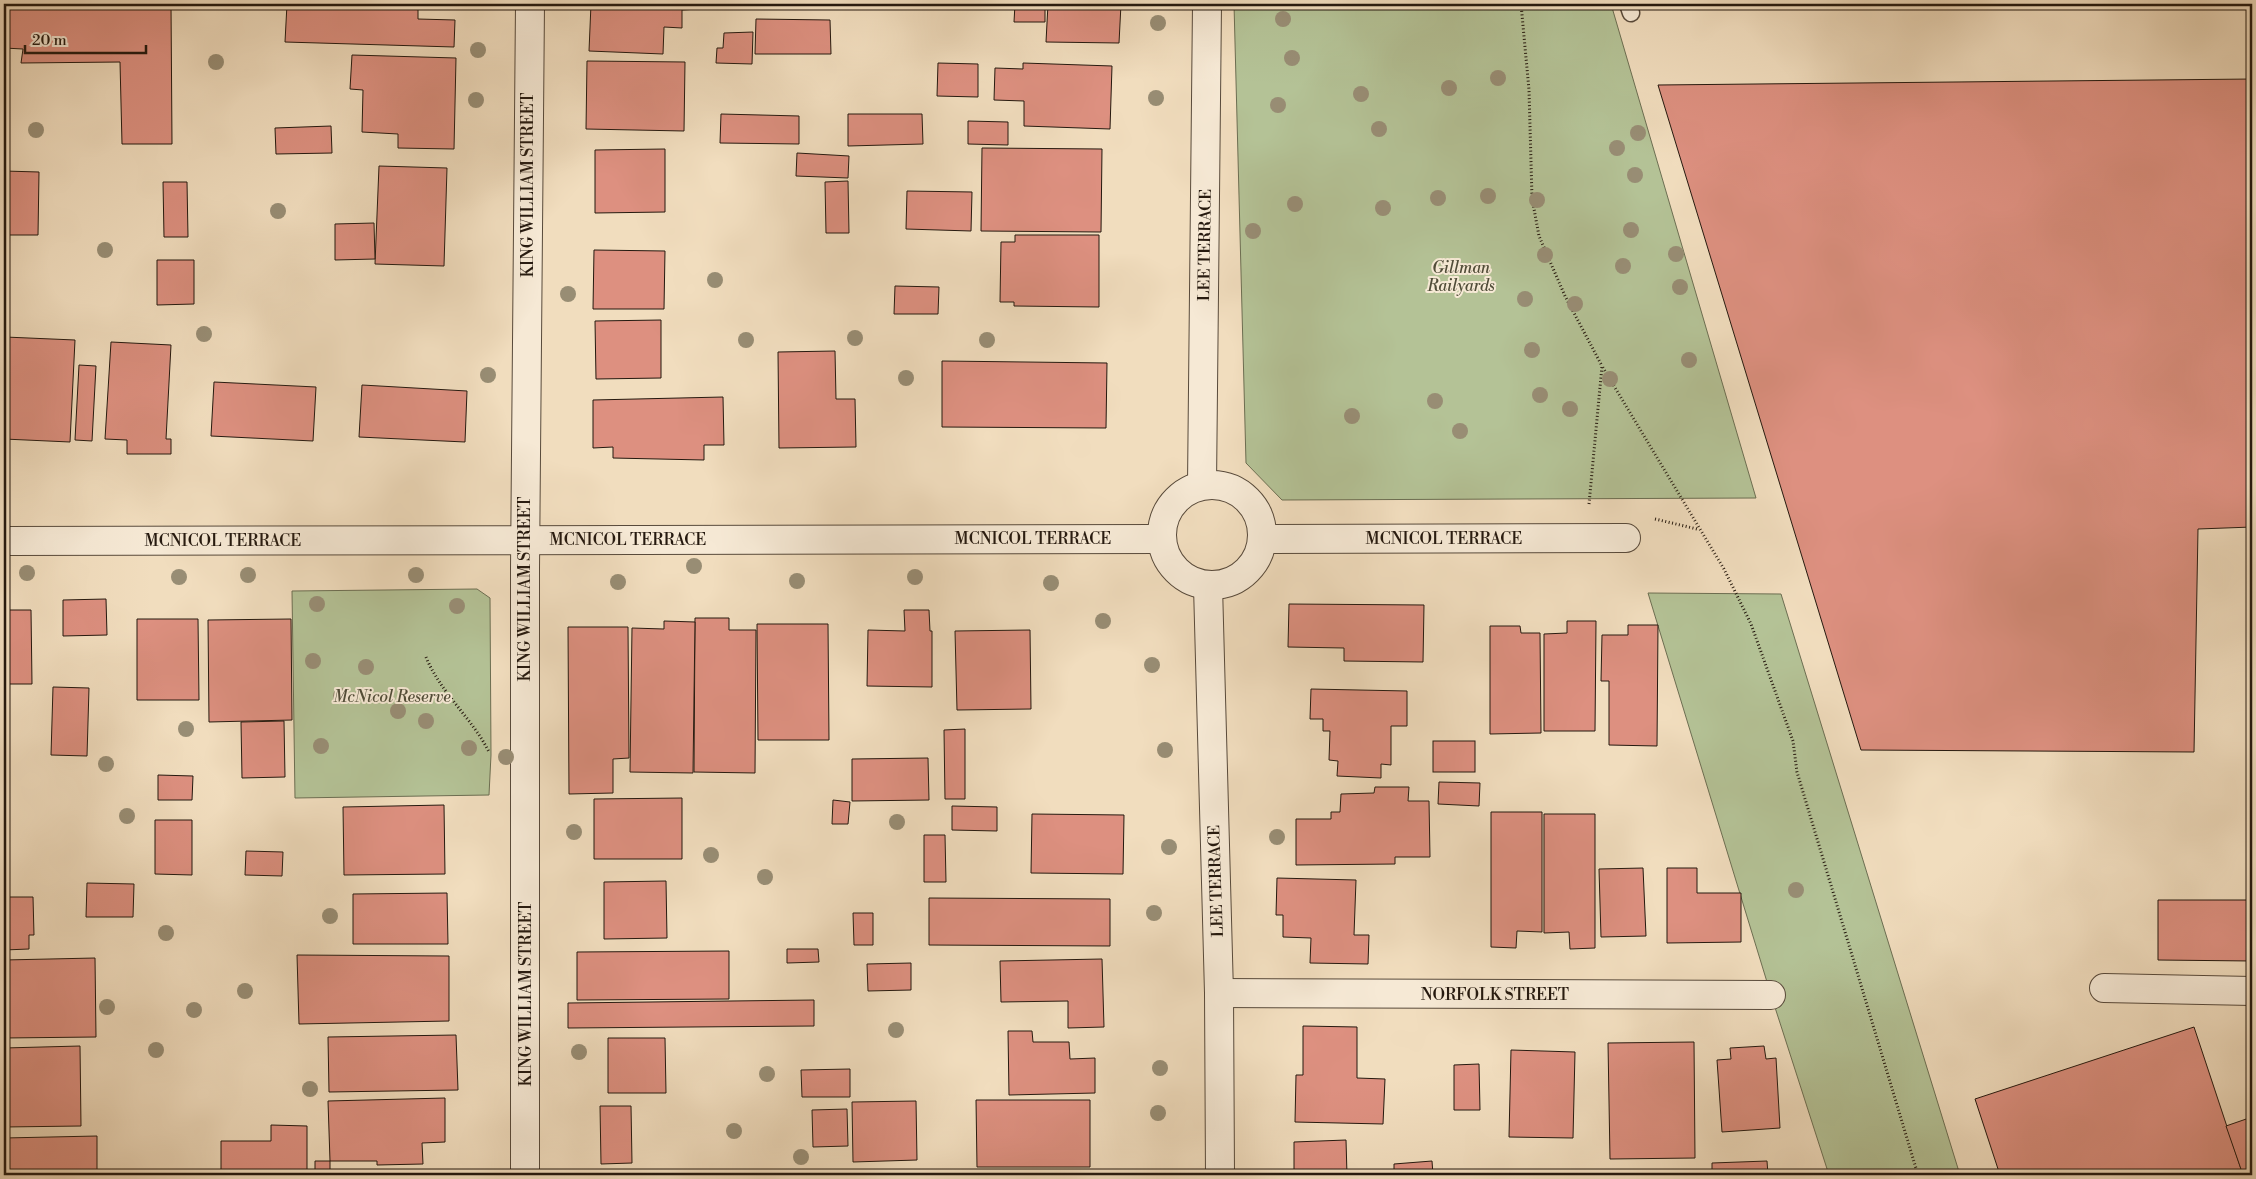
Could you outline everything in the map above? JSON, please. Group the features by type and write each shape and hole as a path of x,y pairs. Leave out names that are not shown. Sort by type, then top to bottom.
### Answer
{"street":[{"name":"KING WILLIAM STREET","path":"526,1175 525,540 530,4"},
{"name":"LEE TERRACE","path":"1202,485 1208,4"},
{"path":"1217,484 1232,489 1245,497 1255,509 1261,524 1262,539 1258,555 1250,568 1238,579 1224,585 1208,586 1194,583 1182,576 1171,565 1164,553 1162,538 1162,524 1168,510 1177,499 1188,490 1202,485 1217,484"},
{"name":"MCNICOL TERRACE","path":"4,541 1162,538"},
{"name":"MCNICOL TERRACE","path":"1262,539 1626,538"},
{"name":"LEE TERRACE","path":"1208,586 1219,993 1220,1175"},
{"path":"2104,988 2252,991"},
{"name":"NORFOLK STREET","path":"1219,993 1771,996"}],"path":[{"path":"1522,4 1529,90 1532,198 1539,236 1565,296 1602,366 1724,569 1751,624 1792,741 1797,772 1918,1175"},
{"path":"1586,539 1602,366"},
{"path":"426,657 432,672 480,735 491,756"}],"green space":[{"name":"Gillman Railyards","path":"1234,4 1611,4 1756,498 1282,500 1246,463"},
{"name":"McNicol Reserve","path":"477,589 490,598 491,755 489,795 295,798 292,591"},
{"path":"1648,593 1781,594 1960,1175 1829,1175 1771,995"}],"building":[{"path":"4,4 171,4 172,144 122,144 120,62 21,63 23,49 4,48"},
{"path":"287,4 418,4 418,19 455,20 454,47 285,42"},
{"path":"591,4 698,4 698,9 682,10 682,28 664,27 663,54 589,51"},
{"path":"1015,4 1045,4 1045,22 1014,22"},
{"path":"1048,4 1121,4 1119,43 1046,42"},
{"path":"756,19 830,20 831,54 755,54"},
{"path":"753,32 752,64 716,63 717,48 723,48 724,33"},
{"path":"352,55 456,58 454,149 398,148 398,134 362,132 363,90 350,89"},
{"path":"587,61 685,62 684,131 586,129"},
{"path":"938,63 978,64 978,97 937,96"},
{"path":"1023,63 1112,66 1110,129 1024,126 1024,101 994,100 995,68 1023,69"},
{"path":"2252,79 2252,527 2198,529 2194,752 1861,750 1658,85"},
{"path":"721,114 799,116 799,144 720,143"},
{"path":"848,114 922,114 923,144 848,146"},
{"path":"968,121 1008,122 1008,145 968,144"},
{"path":"331,126 332,153 276,154 275,128"},
{"path":"982,148 1102,149 1101,232 981,231"},
{"path":"665,149 665,212 595,213 595,150"},
{"path":"797,153 849,156 848,178 796,176"},
{"path":"379,166 447,168 444,266 375,264"},
{"path":"4,171 39,172 38,235 4,235"},
{"path":"848,181 849,233 826,233 825,182"},
{"path":"163,182 187,182 188,237 164,237"},
{"path":"907,191 972,192 971,231 906,229"},
{"path":"374,223 375,259 335,260 335,224"},
{"path":"1015,235 1099,235 1099,307 1014,306 1014,302 1000,302 1001,242 1015,242"},
{"path":"594,250 665,251 664,309 593,309"},
{"path":"157,260 194,260 194,304 157,305"},
{"path":"895,286 939,287 938,314 894,314"},
{"path":"661,320 661,378 596,379 595,321"},
{"path":"5,337 75,340 70,442 4,439"},
{"path":"111,342 171,345 166,439 171,439 171,454 127,454 127,440 105,439"},
{"path":"835,351 836,399 855,399 856,447 779,448 778,352"},
{"path":"942,361 1107,363 1106,428 942,427"},
{"path":"79,365 96,366 92,441 75,440"},
{"path":"214,382 316,387 313,441 211,436"},
{"path":"362,385 467,391 465,442 359,437"},
{"path":"723,397 724,445 704,445 704,460 613,458 613,447 593,448 593,400"},
{"path":"106,599 107,635 63,636 63,600"},
{"path":"1289,604 1424,605 1423,662 1344,661 1344,648 1288,647"},
{"path":"4,610 31,610 32,684 4,684"},
{"path":"904,610 929,610 930,631 932,631 932,687 867,686 868,630 905,631"},
{"path":"695,618 729,618 729,630 756,630 755,773 694,772"},
{"path":"137,619 198,619 199,700 137,700"},
{"path":"291,619 292,720 209,722 208,620"},
{"path":"664,621 695,622 693,773 630,772 632,628 664,629"},
{"path":"1567,621 1596,621 1595,731 1544,731 1544,634 1567,633"},
{"path":"757,624 828,624 829,740 758,740"},
{"path":"1628,625 1658,625 1657,746 1609,745 1609,681 1601,681 1602,635 1628,635"},
{"path":"1490,626 1520,626 1521,633 1540,633 1541,733 1490,734"},
{"path":"568,627 628,627 629,758 613,759 613,793 569,794"},
{"path":"1030,630 1031,709 957,710 955,631"},
{"path":"53,687 89,688 87,756 51,755"},
{"path":"1311,689 1407,691 1407,726 1391,726 1391,765 1381,764 1381,778 1337,776 1338,761 1329,760 1330,731 1323,731 1323,719 1310,719"},
{"path":"284,721 285,777 242,778 241,722"},
{"path":"965,729 965,799 945,799 944,730"},
{"path":"4,739 5,799 4,799"},
{"path":"1433,741 1475,741 1475,772 1433,772"},
{"path":"928,758 929,800 852,801 852,759"},
{"path":"158,775 193,776 192,800 158,800"},
{"path":"1439,782 1480,783 1479,806 1438,804"},
{"path":"1375,787 1409,787 1408,801 1429,801 1430,857 1395,857 1395,864 1296,865 1296,819 1331,819 1331,812 1340,812 1341,794 1374,793"},
{"path":"682,798 682,859 594,859 594,799"},
{"path":"833,800 850,802 848,824 832,824"},
{"path":"444,805 445,874 344,875 343,807"},
{"path":"952,806 997,807 997,831 952,830"},
{"path":"1491,812 1542,812 1542,932 1517,931 1516,948 1491,947"},
{"path":"1032,814 1124,815 1123,874 1031,873"},
{"path":"1544,814 1595,814 1595,948 1570,949 1569,932 1544,933"},
{"path":"155,820 192,820 192,875 155,874"},
{"path":"924,835 945,835 946,882 924,882"},
{"path":"246,851 283,852 282,876 245,875"},
{"path":"1643,868 1646,936 1601,937 1599,869"},
{"path":"1667,868 1697,868 1697,893 1741,893 1741,942 1667,943"},
{"path":"1277,878 1356,880 1354,935 1369,935 1368,964 1310,963 1311,938 1283,937 1283,915 1276,915"},
{"path":"666,881 667,938 604,939 604,882"},
{"path":"87,883 134,884 133,917 86,917"},
{"path":"447,893 448,944 353,944 353,894"},
{"path":"4,897 33,897 34,935 29,935 29,949 4,950"},
{"path":"929,898 1110,899 1110,946 929,945"},
{"path":"2158,900 2252,900 2252,961 2158,960"},
{"path":"853,913 873,913 873,945 854,945"},
{"path":"787,949 818,949 819,962 787,963"},
{"path":"729,951 729,999 577,1000 577,952"},
{"path":"297,955 449,956 449,1021 299,1024"},
{"path":"95,958 96,1037 4,1038 4,960"},
{"path":"1102,959 1104,1027 1068,1028 1068,1001 1001,1002 1000,961"},
{"path":"911,963 911,990 868,991 867,964"},
{"path":"814,1000 814,1026 568,1028 568,1003"},
{"path":"1303,1026 1357,1027 1357,1078 1385,1079 1383,1124 1295,1122 1296,1075 1303,1075"},
{"path":"2194,1027 2243,1175 2000,1175 1975,1099"},
{"path":"1008,1031 1032,1031 1033,1042 1069,1042 1070,1059 1095,1058 1095,1093 1009,1095"},
{"path":"456,1035 458,1090 329,1092 328,1037"},
{"path":"608,1038 665,1038 666,1093 608,1093"},
{"path":"1694,1042 1695,1158 1610,1159 1608,1043"},
{"path":"80,1046 81,1126 4,1127 4,1048"},
{"path":"1764,1046 1766,1059 1776,1058 1780,1128 1722,1132 1717,1060 1731,1059 1730,1048"},
{"path":"1511,1050 1575,1052 1573,1138 1509,1137"},
{"path":"1479,1064 1480,1110 1454,1110 1454,1065"},
{"path":"850,1069 850,1097 802,1097 801,1070"},
{"path":"445,1098 445,1142 422,1143 423,1164 377,1165 377,1161 330,1161 328,1101"},
{"path":"976,1100 1090,1100 1090,1167 977,1167"},
{"path":"916,1101 917,1160 853,1162 852,1102"},
{"path":"600,1106 631,1106 632,1163 601,1164"},
{"path":"847,1109 848,1146 813,1147 812,1110"},
{"path":"2252,1117 2252,1175 2243,1175 2226,1126"},
{"path":"271,1125 307,1126 307,1175 221,1175 221,1141 271,1141"},
{"path":"97,1136 97,1175 4,1175 4,1138"},
{"path":"1346,1140 1347,1175 1306,1175 1306,1172 1294,1172 1294,1142"},
{"path":"315,1161 330,1161 330,1170 315,1171"},
{"path":"1432,1161 1433,1175 1394,1175 1394,1164"},
{"path":"1767,1161 1768,1175 1712,1175 1712,1163"}]}
